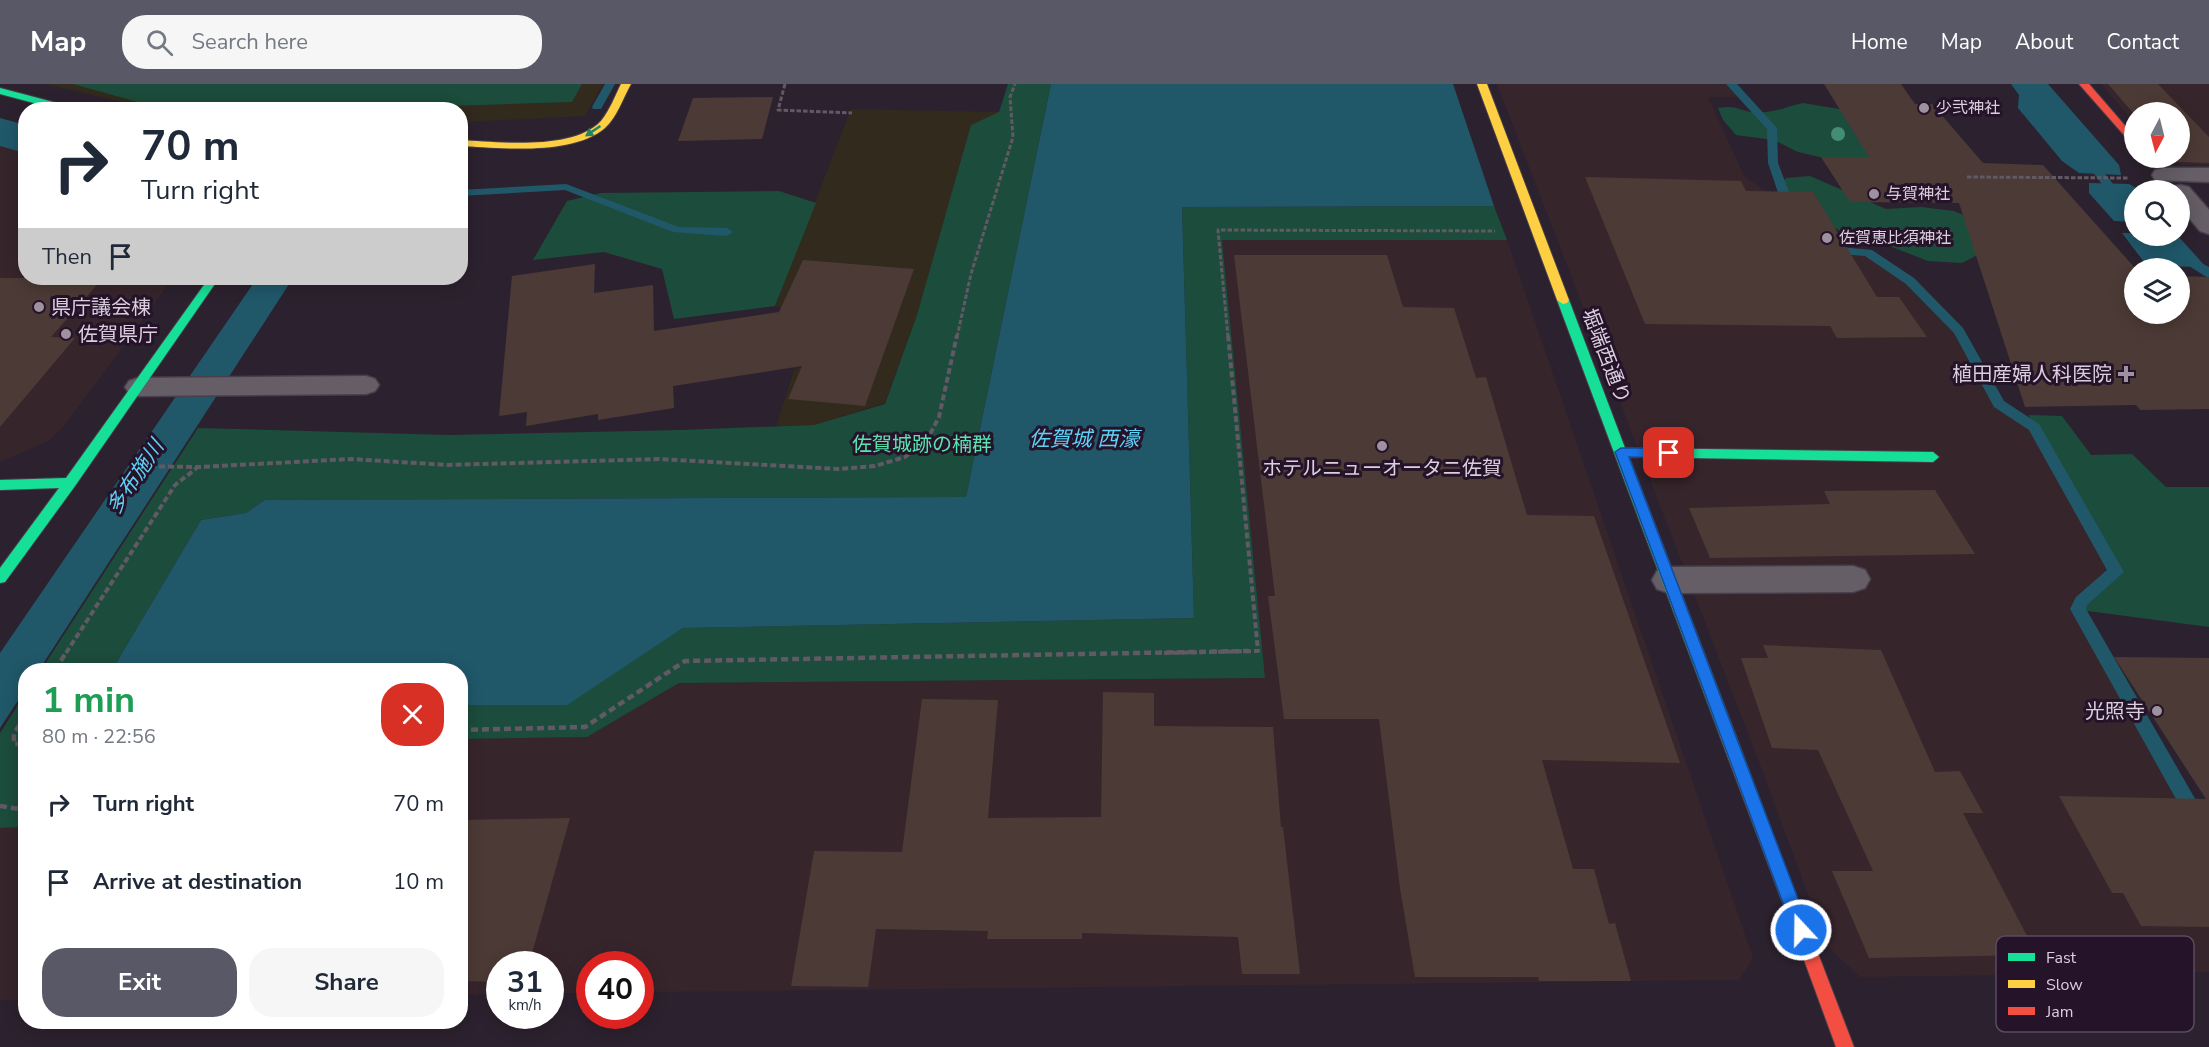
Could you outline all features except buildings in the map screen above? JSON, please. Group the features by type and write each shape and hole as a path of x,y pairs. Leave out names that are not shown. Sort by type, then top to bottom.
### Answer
{"street":[{"path":"468,143 550,143 586,137 601,127 626,84"},
{"name":"堀端西通り","path":"1482,84 1845,1047"},
{"path":"2084,84 2124,130"},
{"path":"0,91 42,102"},
{"path":"2168,179 2209,175"},
{"path":"2168,179 2209,226"},
{"path":"0,578 209,285"},
{"path":"1621,452 1933,457"},
{"path":"0,484 70,483"},
{"path":"1670,580 1853,579"}],"lane":[{"path":"138,387 366,385"}],"path":[{"path":"786,84 778,110 852,113"},
{"path":"126,466 199,467 351,459 448,465 658,459 839,469 875,466 905,457 927,441 939,417 971,274 1013,137 1010,97 1015,84"},
{"path":"1967,177 2124,178"},
{"path":"468,730 585,727 685,661 1258,651 1218,230 1538,231"},
{"path":"60,663 175,485 199,467"},
{"path":"18,727 14,733 14,744 18,744"},
{"path":"0,806 18,809"}],"shaded area":[{"path":"46,84 603,84 585,116 468,122 468,102 122,102"},
{"path":"1497,84 1728,84 1740,97 1708,97 1744,176 1780,201 1801,251 1866,254 1908,283 1953,328 1999,406 2031,428 2111,570 2074,600 2073,609 2161,769 2195,827 2209,842 2209,972 2194,972 2194,936 1996,936 1996,975 1860,977 1827,946 1761,767"},
{"path":"2101,84 2209,84 2209,165 2190,165 2190,102 2124,102 2124,110"},
{"path":"851,109 999,112 917,315 885,403 814,425 776,427 794,370 806,365 821,323 775,306"},
{"name":"佐賀県庁","path":"0,118 18,122 18,285 168,285 65,425 48,441 0,462"},
{"path":"1222,239 1507,240 1753,958 1739,980 654,992 654,951 576,951 576,993 564,993 564,951 486,951 486,994 468,995 468,739 587,737 679,683 1264,678"},
{"path":"18,827 18,1000 0,1000 0,828"}],"green space":[{"path":"73,84 582,84 572,102 468,105 468,102 137,102"},
{"name":"佐賀城跡の楠群","path":"1008,84 1051,84 966,497 265,500 246,513 201,520 116,663 46,663 198,428 449,435 680,430 814,425 885,404 917,315 971,125 999,112"},
{"path":"1803,103 1857,112 1913,152 1837,161 1798,152 1774,140 1736,135 1723,120 1718,108 1733,107 1751,112 1764,112"},
{"path":"1810,176 1886,209 1921,207 1954,211 1991,227 1995,246 1962,263 1928,261 1892,247 1872,235 1850,236 1795,207 1778,191 1786,178"},
{"path":"779,191 816,203 775,306 674,319 662,269 604,252 533,260 567,201 601,193"},
{"path":"1494,206 1507,240 1222,240 1265,678 679,683 587,737 468,739 468,705 567,704 683,628 1194,618 1182,207"},
{"path":"2029,415 2062,416 2091,455 2132,454 2166,487 2209,487 2209,627 2073,609 2074,600 2111,570 2031,429"},
{"path":"18,705 18,827 0,828 0,733"}],"water":[{"name":"佐賀城 西濠","path":"1051,84 1453,84 1494,206 1182,207 1194,618 683,628 567,705 468,705 468,663 116,663 201,520 246,513 265,500 966,497"},
{"path":"2011,84 2048,84 2119,165 2121,175 2079,173 2062,161 2018,108 2019,95"},
{"path":"0,118 18,123 18,151 0,146"},
{"path":"2089,183 2124,184 2124,222 2114,221 2089,193"},
{"path":"2132,246 2187,246 2206,267 2190,267 2190,258 2141,258"},
{"name":"多布施川","path":"252,285 288,285 44,663 18,663 18,701 0,728 0,653"}],"waterway":[{"path":"597,107 610,84"},
{"path":"1731,84 1772,128 1773,163 1790,210"},
{"path":"2088,159 2124,205"},
{"path":"468,193 566,187 677,230 727,232"},
{"path":"1829,250 1868,253 1910,281 1959,331 1999,404 2034,427 2116,572 2081,601 2078,609 2201,827 2209,835"},
{"path":"2190,261 2201,266 2209,274"}],"traffic: fast":[{"path":"0,91 42,102"},
{"path":"0,578 209,285"},
{"path":"1563,300 1728,736"},
{"path":"1621,452 1933,457"},
{"path":"0,485 70,483"}],"traffic: slow":[{"path":"468,143 533,145 570,140 587,135 600,127 608,118 626,84"},
{"path":"1482,84 1563,300"},
{"path":"1728,736 1808,949"}],"traffic: jam":[{"path":"2084,84 2124,130"},
{"path":"1808,949 1845,1047"}],"place":[{"name":"少弐神社","path":"1924,108"},
{"name":"与賀神社","path":"1874,194"},
{"name":"佐賀恵比須神社","path":"1827,238"},
{"name":"県庁議会棟","path":"39,307"},
{"name":"佐賀県庁","path":"66,334"},
{"name":"植田産婦人科医院","path":"2126,374"},
{"name":"ホテルニューオータニ佐賀","path":"1382,446"},
{"name":"光照寺","path":"2157,711"}],"route":[{"path":"1669,453 1621,452 1801,930"}]}
